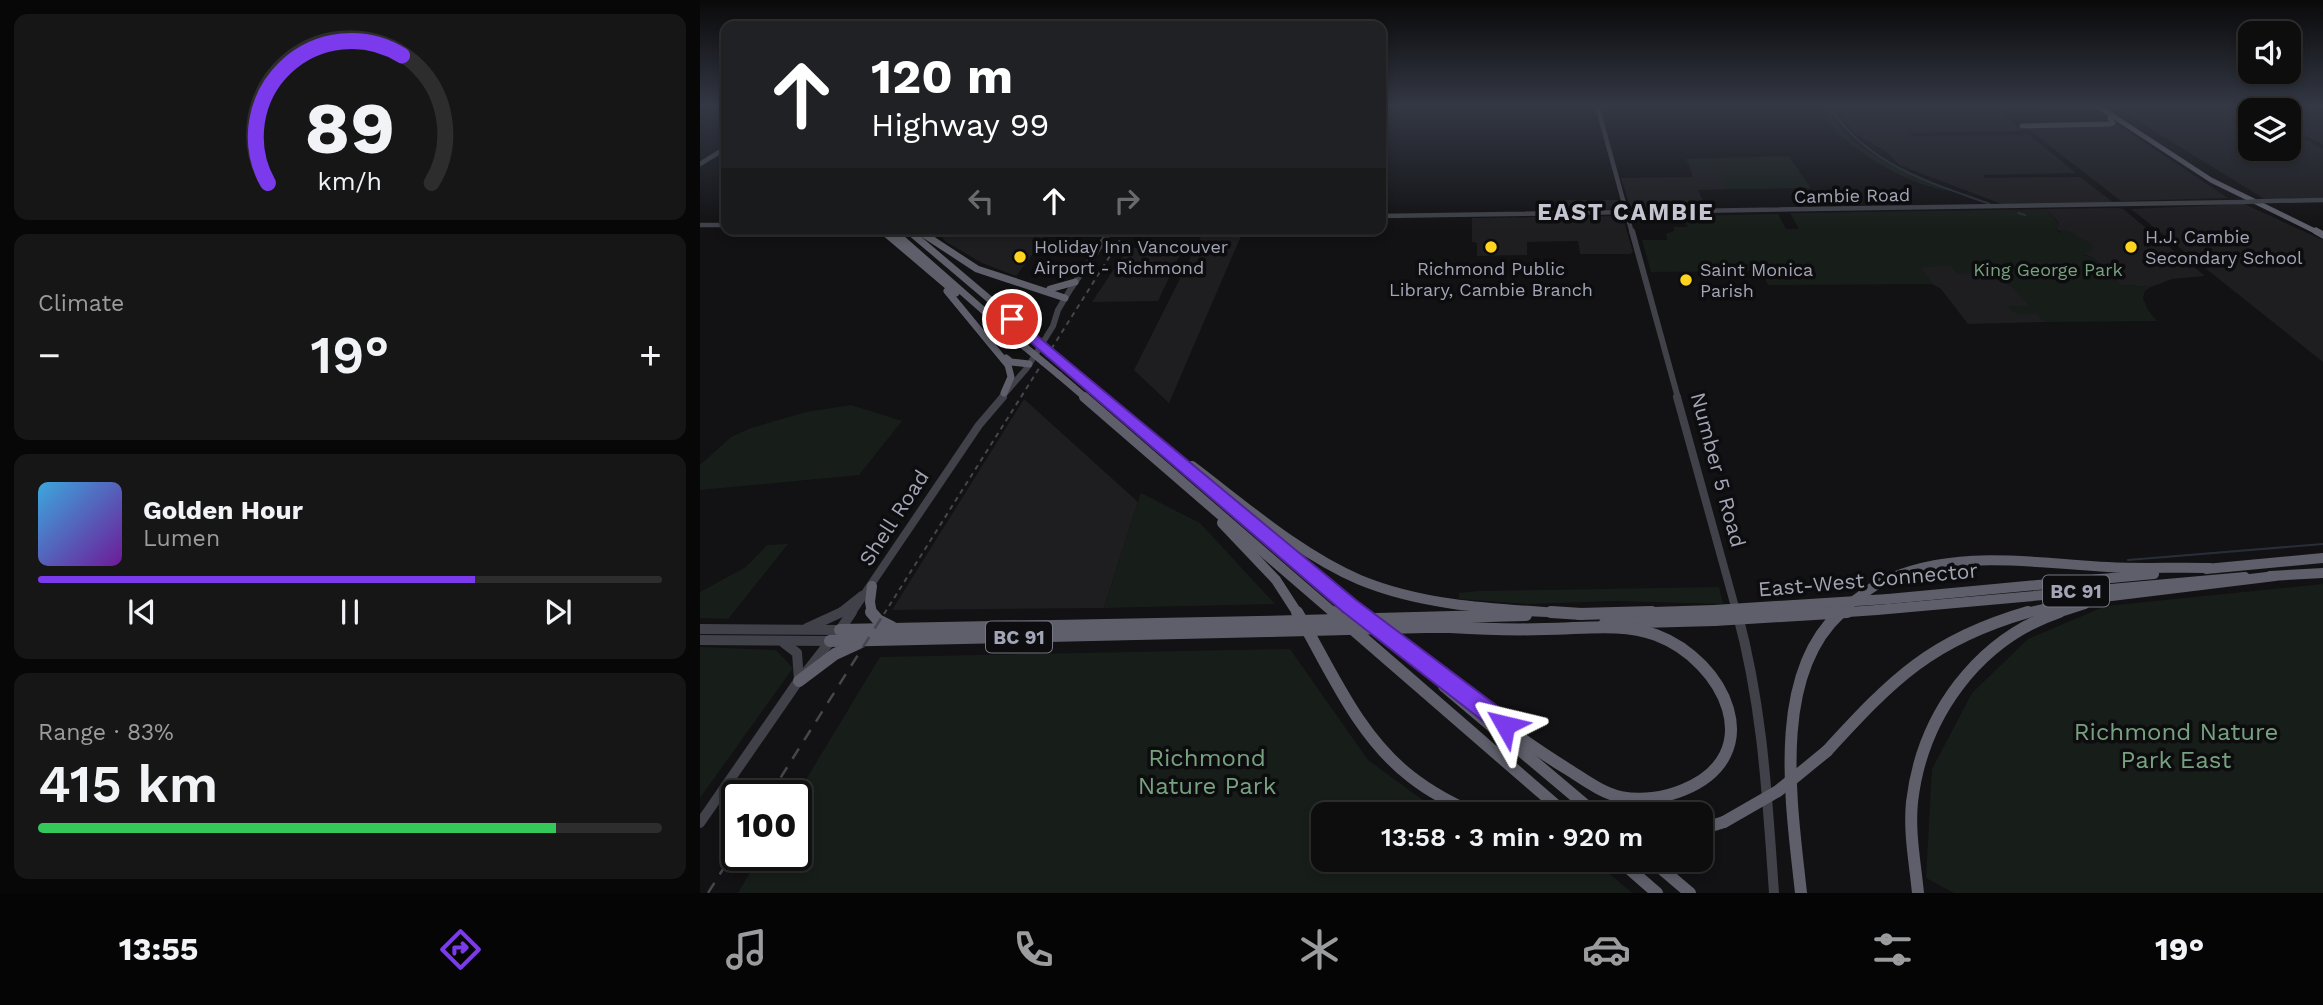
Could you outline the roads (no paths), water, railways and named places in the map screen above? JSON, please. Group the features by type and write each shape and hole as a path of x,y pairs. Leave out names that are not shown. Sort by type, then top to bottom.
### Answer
{"highway":[{"path":"2158,147 2211,180 2323,233"},
{"path":"2165,147 2196,167 2323,233"},
{"path":"887,235 989,322 1004,328"},
{"path":"898,235 1552,802"},
{"path":"913,235 1254,527 1402,648 1490,727 1581,802"},
{"path":"924,235 977,269 1065,298"},
{"path":"939,282 1008,365 1011,377 1004,393"},
{"path":"1035,287 1056,289 1075,282"},
{"path":"999,352 1011,362 1029,364"},
{"path":"1123,413 1267,523 1353,576 1385,589 1451,603 1582,614"},
{"path":"1161,462 1276,580 1319,649 1351,710 1378,746 1416,780 1452,802"},
{"name":"East-West Connector","path":"897,629 1582,614 1715,615 2323,558"},
{"path":"1801,893 1793,806 1796,698 1805,661 1828,623 1862,593 1878,583 1914,570 1957,562 2015,562 2119,568 2210,568"},
{"name":"East-West Connector","path":"864,641 1450,627 1877,610 2222,577 2323,573"},
{"path":"1713,825 1752,809 1785,788 1827,751 1889,685 1911,666 1951,640 1998,619 2032,608 2275,576"},
{"path":"872,586 871,613 875,619 897,629"},
{"path":"1918,893 1911,830 1913,789 1926,743 1943,707 1966,674 2007,637 2047,617 2116,596"},
{"path":"1402,648 1559,764 1620,797 1652,799 1703,784 1720,766 1728,750 1732,731 1730,709 1723,690 1702,662 1675,642 1634,630 1504,630 1450,627"},
{"name":"BC 91","path":"839,630 897,629"},
{"name":"BC 91","path":"830,641 864,641"},
{"path":"799,681 835,654 864,641"},
{"path":"1633,872 1657,893"},
{"path":"1665,872 1690,893"}],"main road":[{"name":"Number 5 Road","path":"1609,147 1751,664 1763,737 1774,893"},
{"path":"700,164 721,151"},
{"name":"Cambie Road","path":"1386,216 2323,200"},
{"path":"700,225 721,225"},
{"name":"Shell Road","path":"700,824 799,681 872,586 979,425 1029,364 1053,326 1065,298 1108,235"},
{"path":"789,631 828,620 844,611 872,586"},
{"path":"700,629 839,630"},
{"path":"700,640 830,641"},
{"path":"780,641 794,648 797,653 799,681"}],"waterway":[{"path":"1866,147 1921,178 1990,204"},
{"path":"2018,213 2025,215"},
{"path":"2128,560 2323,544"}],"railway":[{"path":"884,614 1123,235"},
{"path":"779,780 885,612"},
{"path":"708,893 722,871"}],"place":[{"name":"Richmond Public Library, Cambie Branch","path":"1491,247"},
{"name":"H.J. Cambie Secondary School","path":"2131,247"},
{"name":"Holiday Inn Vancouver Airport - Richmond","path":"1020,257"},
{"name":"Saint Monica Parish","path":"1686,280"}],"district":[{"name":"EAST CAMBIE","path":"1626,212"}],"park label":[{"name":"King George Park","path":"2048,270"},
{"name":"Richmond Nature Park East","path":"2176,746"},
{"name":"Richmond Nature Park","path":"1207,772"}]}
